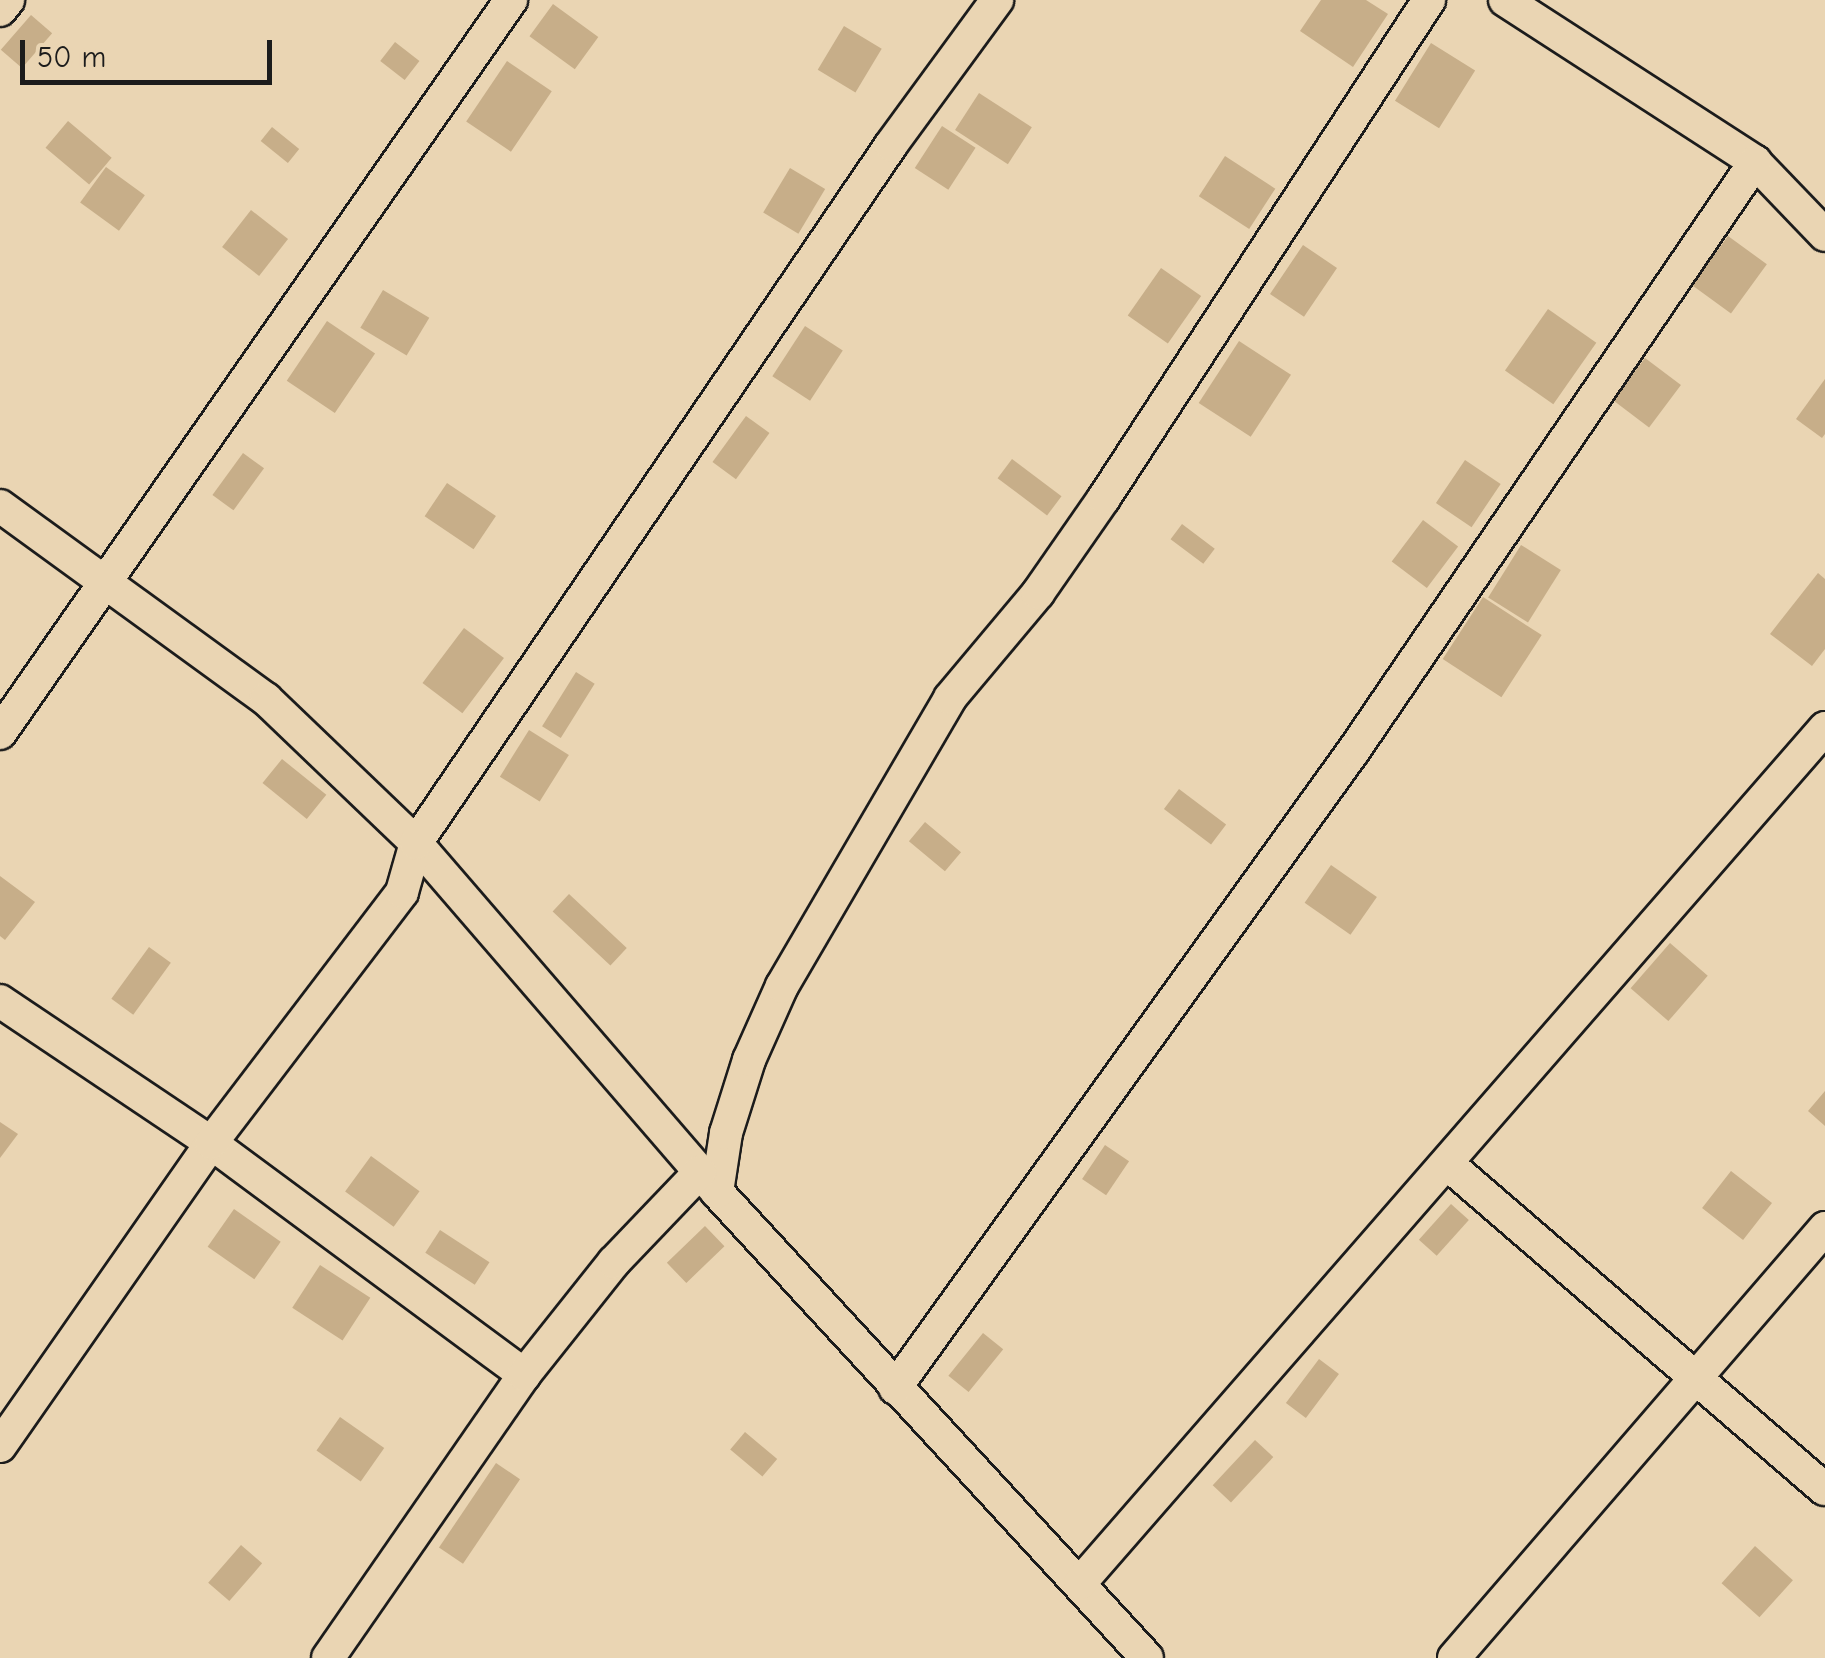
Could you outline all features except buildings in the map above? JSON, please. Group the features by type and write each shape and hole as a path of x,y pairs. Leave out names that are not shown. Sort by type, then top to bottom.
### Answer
{"street":[{"path":"0,10 8,0"},
{"path":"0,733 108,585 511,0"},
{"path":"0,1446 211,1143 402,892 416,842 890,146 997,0"},
{"path":"328,1658 524,1375 614,1262 708,1182 749,1060 782,986 950,698 1038,592 1104,498 1430,0"},
{"path":"1505,0 1755,162 1825,235"},
{"path":"895,1388 1354,750 1755,162"},
{"path":"0,506 266,699 416,842 708,1182 1147,1658"},
{"path":"1080,1583 1825,728"},
{"path":"0,1002 211,1143 524,1375"},
{"path":"1449,1164 1825,1490"},
{"path":"1454,1658 1693,1376 1825,1228"}]}
